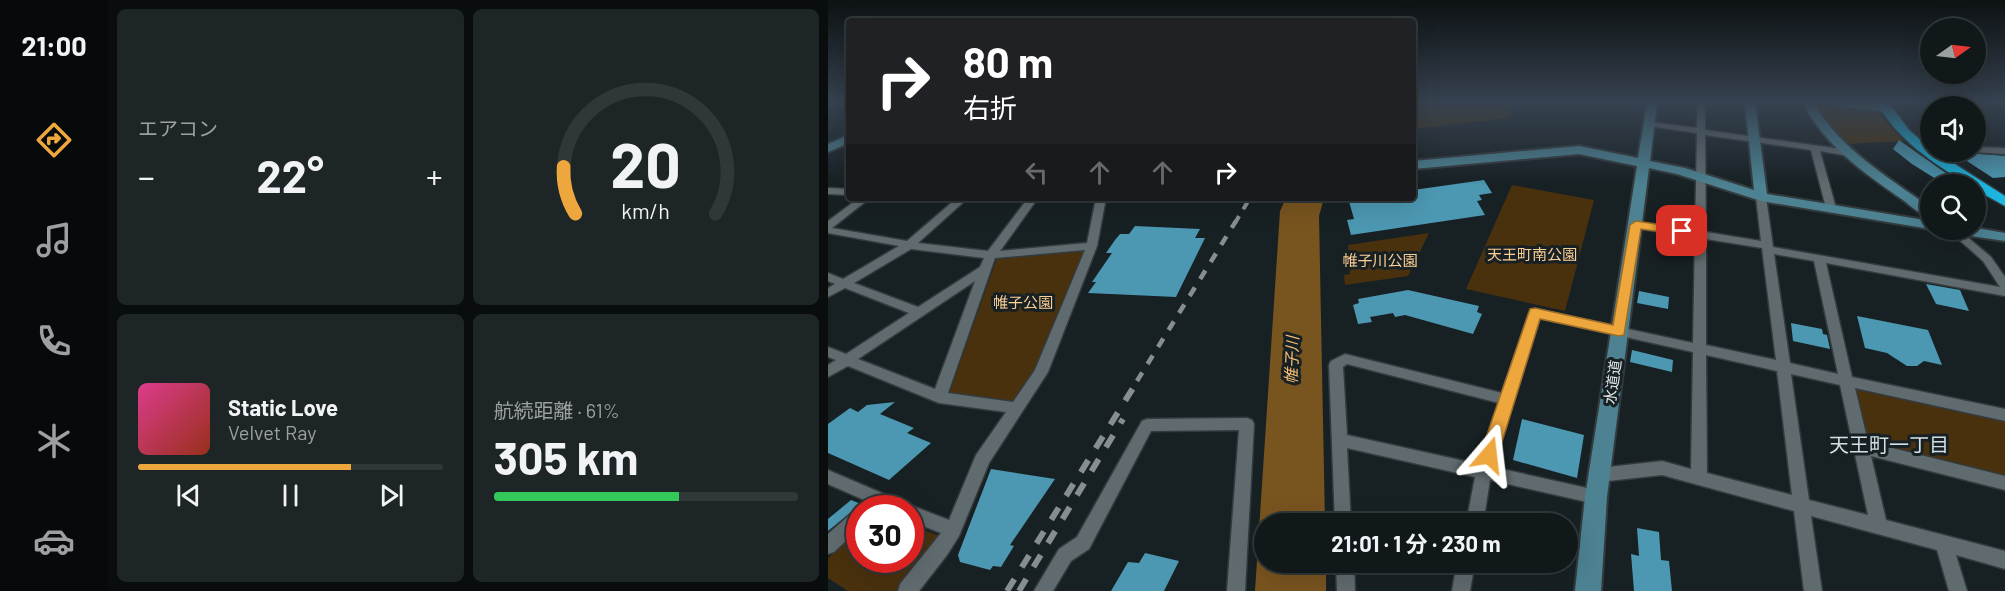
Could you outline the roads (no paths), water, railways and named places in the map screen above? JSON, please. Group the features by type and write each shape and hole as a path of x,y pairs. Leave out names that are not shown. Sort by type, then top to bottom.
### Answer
{"highway":[{"path":"1905,131 1925,149 2005,202"},
{"path":"1955,162 2005,194"}],"street":[{"name":"水道道","path":"1588,591 1596,497 1648,131"},
{"path":"1692,131 1849,153"},
{"path":"1753,131 1813,591"},
{"path":"1827,131 1849,153 1920,206"},
{"path":"1699,479 1701,132"},
{"path":"828,148 846,140"},
{"path":"1815,148 1831,208"},
{"path":"1416,165 1579,150 1700,177 1761,197 1920,223"},
{"path":"1986,150 2005,151"},
{"path":"828,191 846,192"},
{"path":"828,228 861,201"},
{"path":"828,293 909,245 960,201"},
{"path":"939,397 985,269 992,255 1031,201"},
{"path":"908,591 952,530 982,460 1041,372 1092,246 1100,201"},
{"path":"1636,225 1700,234 2005,292"},
{"path":"828,228 909,245 992,255 1092,246"},
{"path":"1986,234 2005,237"},
{"path":"1966,240 1987,259 2005,286"},
{"path":"1819,258 1879,526"},
{"path":"828,372 985,269"},
{"path":"828,277 920,313"},
{"path":"1476,513 1483,474 1535,313 2005,414"},
{"path":"828,352 939,397 1018,408"},
{"path":"1342,513 1336,365 1345,358 1506,399"},
{"path":"1043,591 1065,555 1083,543 1147,425 1247,424 1236,591"},
{"path":"1339,440 1483,474 1596,497"},
{"path":"1861,447 2005,483"},
{"path":"1599,475 1662,468 2005,560"},
{"path":"828,477 857,495"},
{"path":"924,519 952,530"},
{"path":"828,546 846,529"},
{"path":"1944,543 1958,591"},
{"path":"1345,573 1346,591"},
{"path":"1461,591 1465,573"}],"water":[{"name":"帷子川","path":"1285,201 1323,201 1319,216 1325,513 1260,513 1280,211"},
{"path":"1256,573 1326,573 1326,591 1255,591"}],"railway":[{"path":"1235,223 1248,201"},
{"path":"1137,381 1236,221"},
{"path":"1007,591 1138,380"},
{"path":"1019,591 1123,419"}],"district":[{"name":"天王町一丁目","path":"1889,444"}],"park label":[{"name":"天王町南公園","path":"1532,254"},
{"name":"帷子川公園","path":"1380,260"},
{"name":"帷子公園","path":"1023,302"}]}
